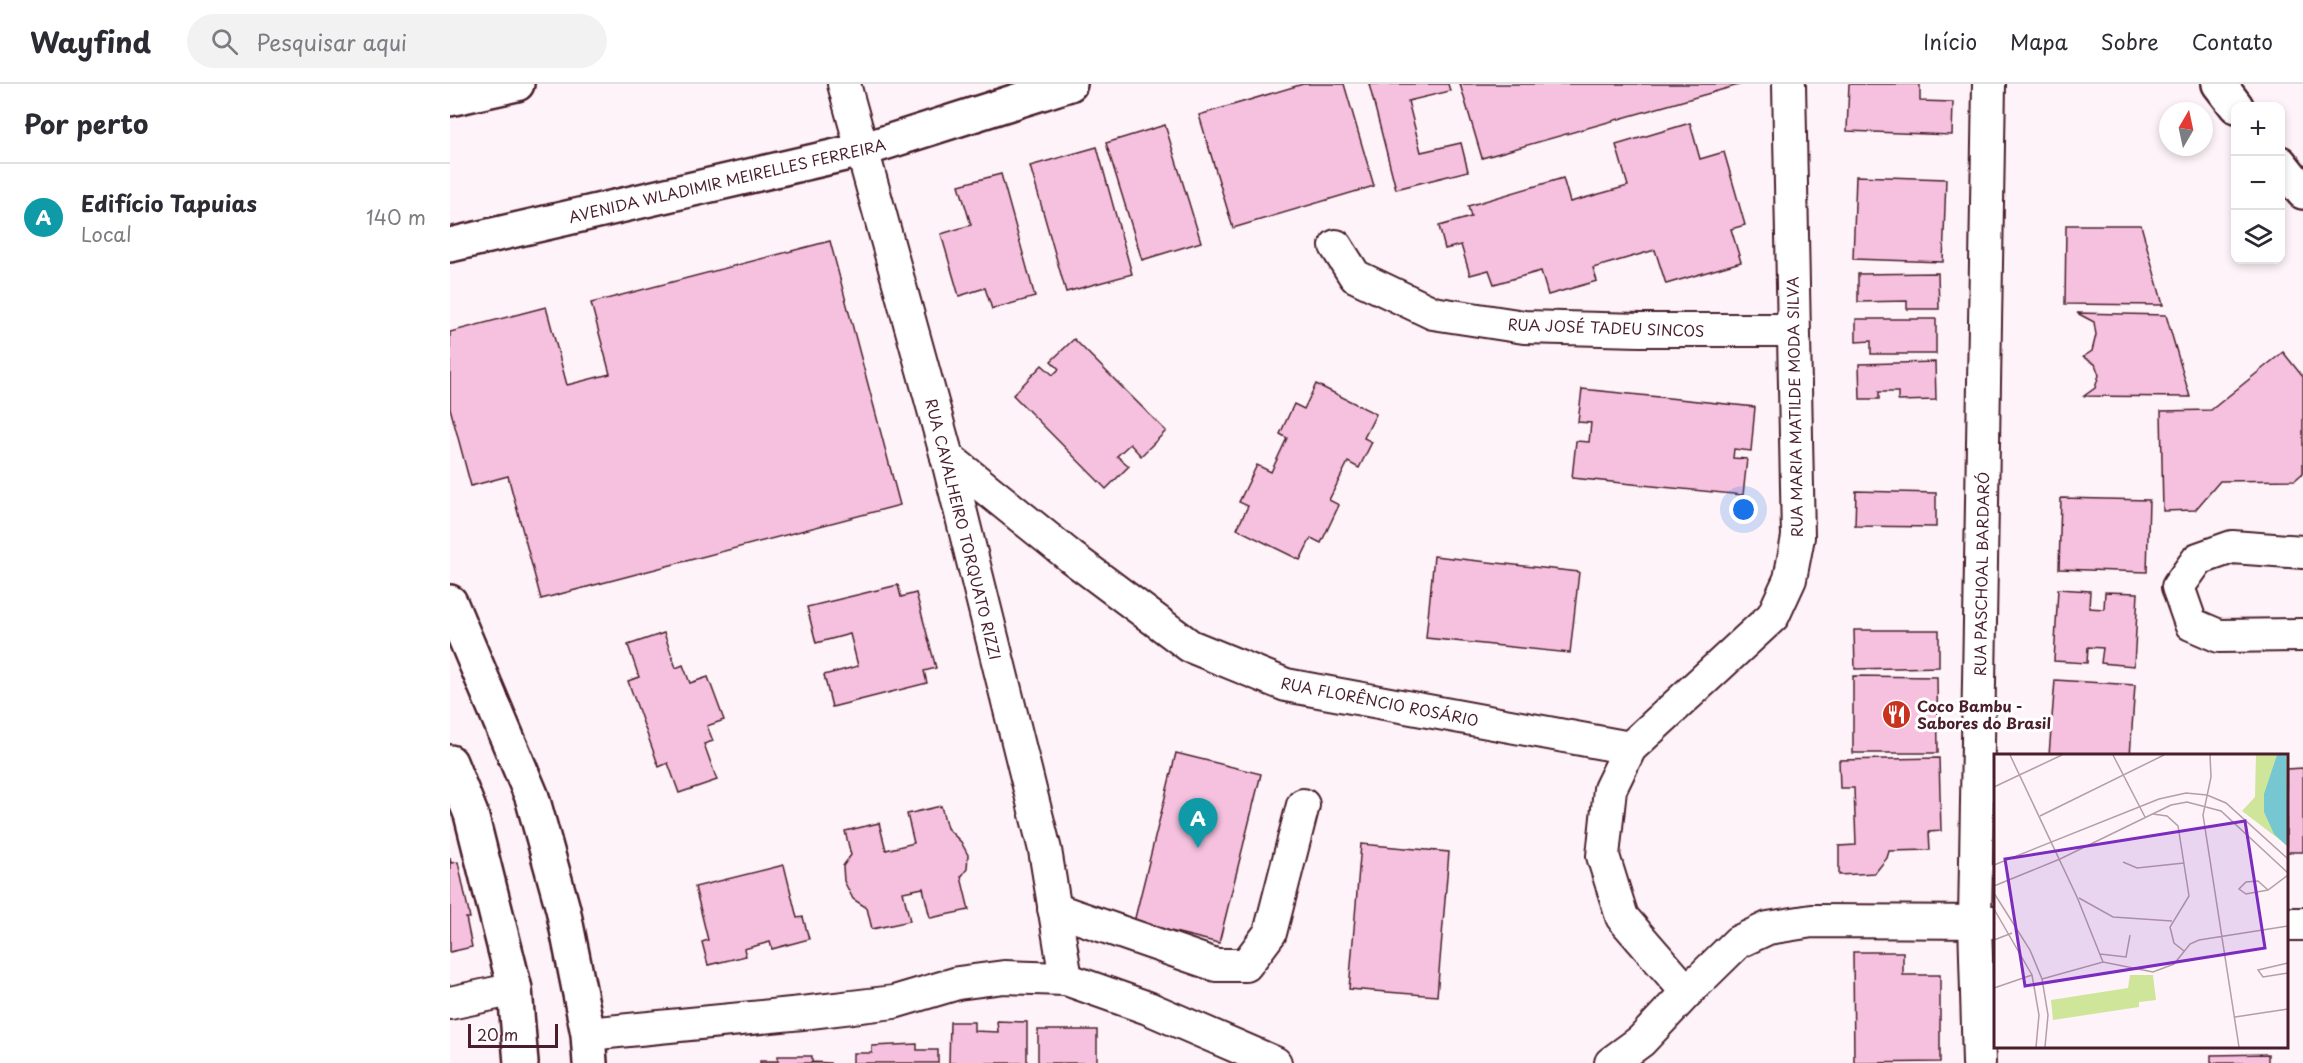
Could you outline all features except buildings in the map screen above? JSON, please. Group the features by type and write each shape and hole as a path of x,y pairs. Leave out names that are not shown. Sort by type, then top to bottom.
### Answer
{"main road":[{"path":"450,99 517,84"},
{"name":"AVENIDA WLADIMIR MEIRELLES FERREIRA","path":"450,245 862,150 1070,84"},
{"path":"2219,84 2233,102"},
{"path":"2285,169 2303,192"},
{"path":"450,602 456,634 532,797 563,909 589,1049"},
{"path":"450,762 471,814 515,989 521,1063"}],"street":[{"name":"RUA CAVALHEIRO TORQUATO RIZZI","path":"844,84 947,457 1045,850 1066,979"},
{"name":"RUA MARIA MATILDE MODA SILVA","path":"1687,992 1622,917 1603,856 1610,789 1630,748 1773,616 1790,579 1798,537 1789,84"},
{"name":"RUA PASCHOAL BARDARÓ","path":"1979,1063 1985,922 1989,84"},
{"name":"RUA JOSÉ TADEU SINCOS","path":"1336,246 1355,276 1433,313 1524,327 1793,330"},
{"name":"RUA FLORÊNCIO ROSÁRIO","path":"947,457 1071,557 1190,646 1286,685 1630,748"},
{"path":"2303,552 2232,547 2198,559 2178,587 2191,624 2219,636 2303,635"},
{"path":"1054,909 1216,965 1246,964 1270,933 1303,805"},
{"path":"1611,1063 1641,1041 1738,942 1768,928 1812,921 1985,922"},
{"path":"589,1049 802,1013 894,1002 958,982 1004,977 1066,979 1148,1008 1275,1063"},
{"path":"450,1003 515,989"}],"place":[{"name":"Coco Bambu - Sabores do Brasil","path":"1896,714"},
{"name":"Edifício Tapuias","path":"1198,848"}]}
